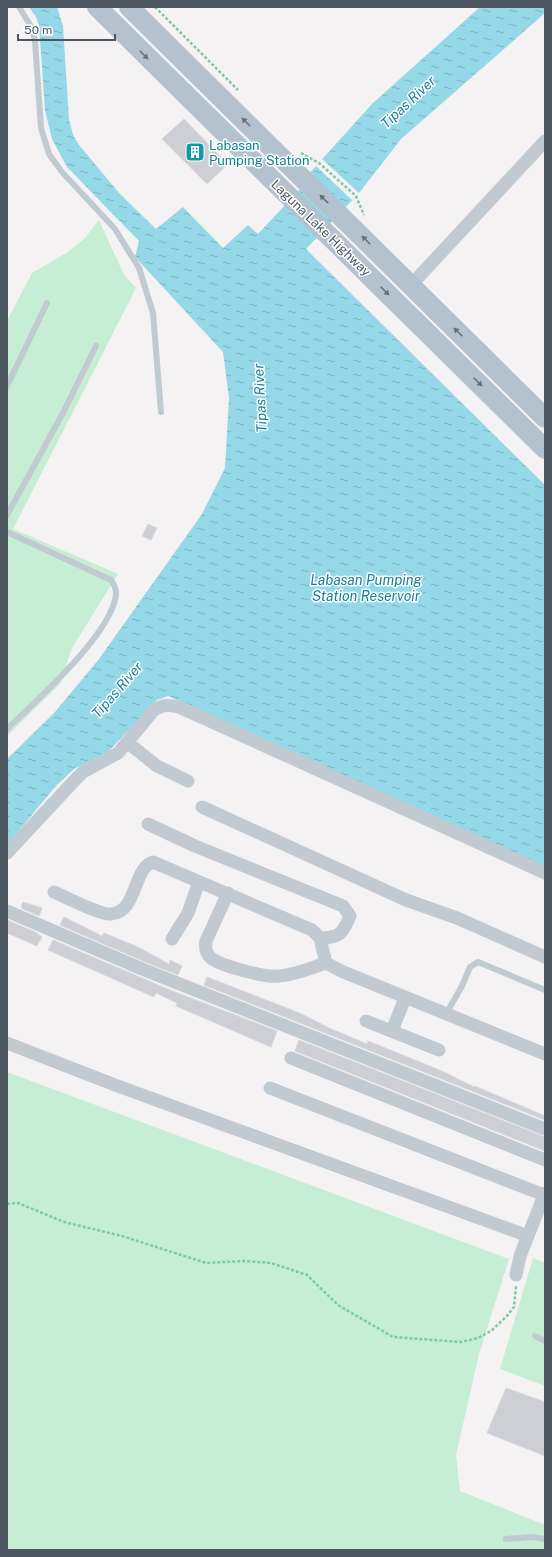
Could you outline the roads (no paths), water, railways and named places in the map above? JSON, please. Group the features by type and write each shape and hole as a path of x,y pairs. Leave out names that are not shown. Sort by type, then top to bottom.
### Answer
{"main road":[{"name":"Laguna Lake Highway","path":"97,7 545,449"},
{"name":"Laguna Lake Highway","path":"129,7 545,418"}],"street":[{"path":"411,285 545,141"},
{"path":"7,853 79,776 118,753 160,706 179,707 545,873"},
{"path":"127,742 157,766 188,781"},
{"path":"202,807 406,900 457,918 545,957"},
{"path":"148,824 195,846 343,906 350,916 341,933 337,936 320,938"},
{"path":"54,892 111,915 123,909 133,895 144,866 153,862 312,930 320,938 326,963"},
{"path":"172,939 188,913 199,882"},
{"path":"228,893 206,941 205,949 211,958 232,967 277,977 326,963 341,971 405,998 545,1054"},
{"path":"7,911 142,969 545,1129"},
{"path":"392,1032 405,998"},
{"path":"366,1021 439,1050"},
{"path":"7,1042 115,1085 528,1236"},
{"path":"291,1058 545,1160"},
{"path":"270,1088 544,1194 520,1256 516,1275"}],"lane":[{"path":"19,7 32,28 35,41 41,128 48,154 62,172 114,229 139,268 153,313 161,412"},
{"path":"7,386 47,303"},
{"path":"7,515 63,413 96,346"},
{"path":"7,532 111,580 115,586 116,593 113,605 100,631 52,686 7,729"},
{"path":"446,1014 462,986 470,967 478,962 545,990"},
{"path":"535,1336 545,1341"},
{"path":"506,1539 532,1537 545,1539"}],"water":[{"name":"Labasan Pumping Station Reservoir","path":"29,7 57,7 63,26 69,119 73,135 79,145 120,194 156,229 183,207 223,248 248,225 258,234 304,185 306,177 372,104 480,7 545,7 545,13 401,139 359,193 306,249 545,485 545,869 168,696 157,700 107,753 74,769 55,787 7,845 7,759 55,712 99,659 202,514 225,468 229,398 223,352 135,257 139,241 67,167 52,139 45,110 39,25 36,17"}],"place":[{"name":"Labasan Pumping Station","path":"195,152"}],"water label":[{"name":"Tipas River","path":"408,102"},
{"name":"Tipas River","path":"260,398"},
{"name":"Tipas River","path":"117,690"}]}
